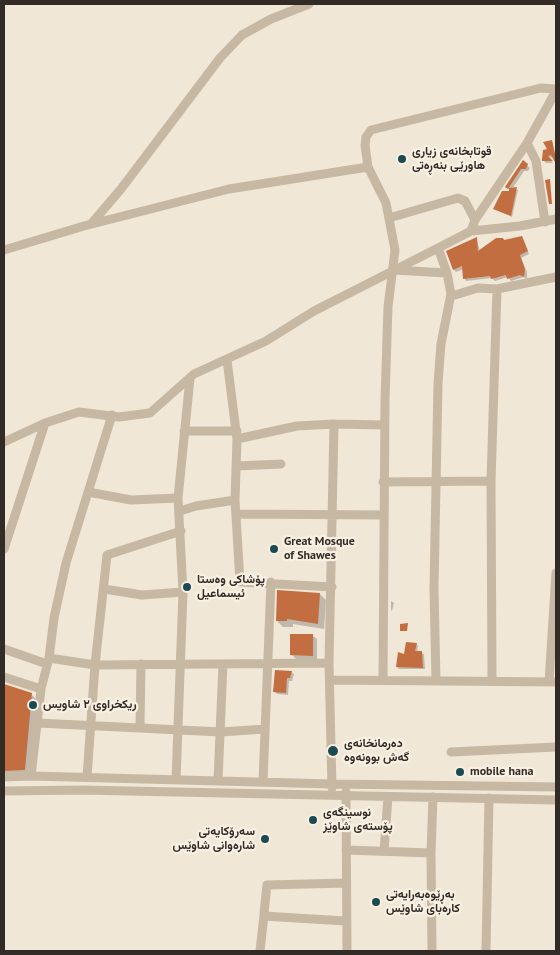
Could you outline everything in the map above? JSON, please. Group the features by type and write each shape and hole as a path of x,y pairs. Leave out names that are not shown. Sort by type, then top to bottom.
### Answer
{"street":[{"path":"92,224 121,190 220,58 242,35 271,19 309,4"},
{"path":"383,680 384,425 388,308 396,250 379,186 368,167 365,145 366,136 371,130 541,88 556,90 527,142 474,220 471,231"},
{"path":"527,142 536,161 544,222"},
{"path":"4,250 92,224 229,189 368,167"},
{"path":"389,218 458,198 465,201 474,220"},
{"path":"4,442 45,423 79,412 112,416 150,412 190,378 266,341 314,311 471,231 520,226 556,219"},
{"path":"436,681 434,588 438,383 441,344 451,294 447,273 438,248"},
{"path":"393,270 447,273"},
{"path":"451,294 478,288 497,289 556,277"},
{"path":"492,680 491,481 497,289"},
{"path":"227,360 237,435 235,500 240,582 271,582 332,587"},
{"path":"176,780 184,592 182,531 178,498 190,378"},
{"path":"31,776 41,689 66,563 112,416"},
{"path":"4,549 45,423"},
{"path":"184,431 237,435 297,426 334,424 384,425"},
{"path":"332,796 329,663 334,424"},
{"path":"237,466 281,464"},
{"path":"384,482 491,481"},
{"path":"88,492 131,500 178,498"},
{"path":"180,511 196,506 235,500"},
{"path":"236,514 383,515"},
{"path":"87,777 95,665 107,555 182,531"},
{"path":"330,680 552,682 556,573"},
{"path":"263,782 271,582"},
{"path":"104,589 142,595 184,592"},
{"path":"4,650 48,661 95,665 329,663"},
{"path":"140,664 140,727"},
{"path":"218,781 224,664"},
{"path":"4,678 41,689"},
{"path":"38,722 221,732 265,729"},
{"path":"451,752 556,747"},
{"path":"4,777 87,777 332,784 556,787"},
{"path":"346,784 347,951"},
{"path":"4,791 82,790 556,800"},
{"path":"384,851 388,797"},
{"path":"432,951 431,853 433,797"},
{"path":"486,951 488,798"},
{"path":"346,850 431,853"},
{"path":"260,951 267,885 346,883"},
{"path":"264,915 346,921"}],"building":[{"path":"552,140 556,164 551,155 548,156 553,161 542,161 543,150 547,149 543,142"},
{"path":"523,160 528,164 526,169 521,169 508,189 505,187"},
{"path":"550,179 552,204 549,204 545,180"},
{"path":"517,187 511,216 493,209 502,191 509,191 509,188"},
{"path":"522,236 528,251 520,255 525,269 524,277 520,275 507,279 506,275 491,279 490,276 463,279 462,266 453,270 446,251 477,237 478,251 496,238 503,238 504,240"},
{"path":"277,590 320,593 318,624 287,619 287,621 276,621"},
{"path":"408,623 407,631 400,631 400,624"},
{"path":"290,634 313,634 313,656 290,655"},
{"path":"406,642 417,643 415,651 422,651 423,668 396,667 398,652 404,654"},
{"path":"275,670 292,671 290,678 287,678 286,693 273,692"},
{"path":"4,684 32,693 25,770 4,771"}],"place":[{"name":"قوتابخانەی زیاری هاورێی بنەڕەتی","path":"402,159"},
{"name":"Great Mosque of Shawes","path":"274,549"},
{"name":"پۆشاکی وەستا ئیسماعیل","path":"187,587"},
{"name":"ريكخراوى ۲ شاويس","path":"33,705"},
{"name":"دەرمانخانەی گەش بوونەوە","path":"333,751"},
{"name":"mobile hana","path":"460,772"},
{"name":"نوسینگەی پۆستەی شاوێز","path":"313,820"},
{"name":"سەرۆکایەتی شارەوانی شاوێس","path":"265,839"},
{"name":"بەڕێوەبەرایەتی کارەبای شاوێس","path":"376,902"}]}
